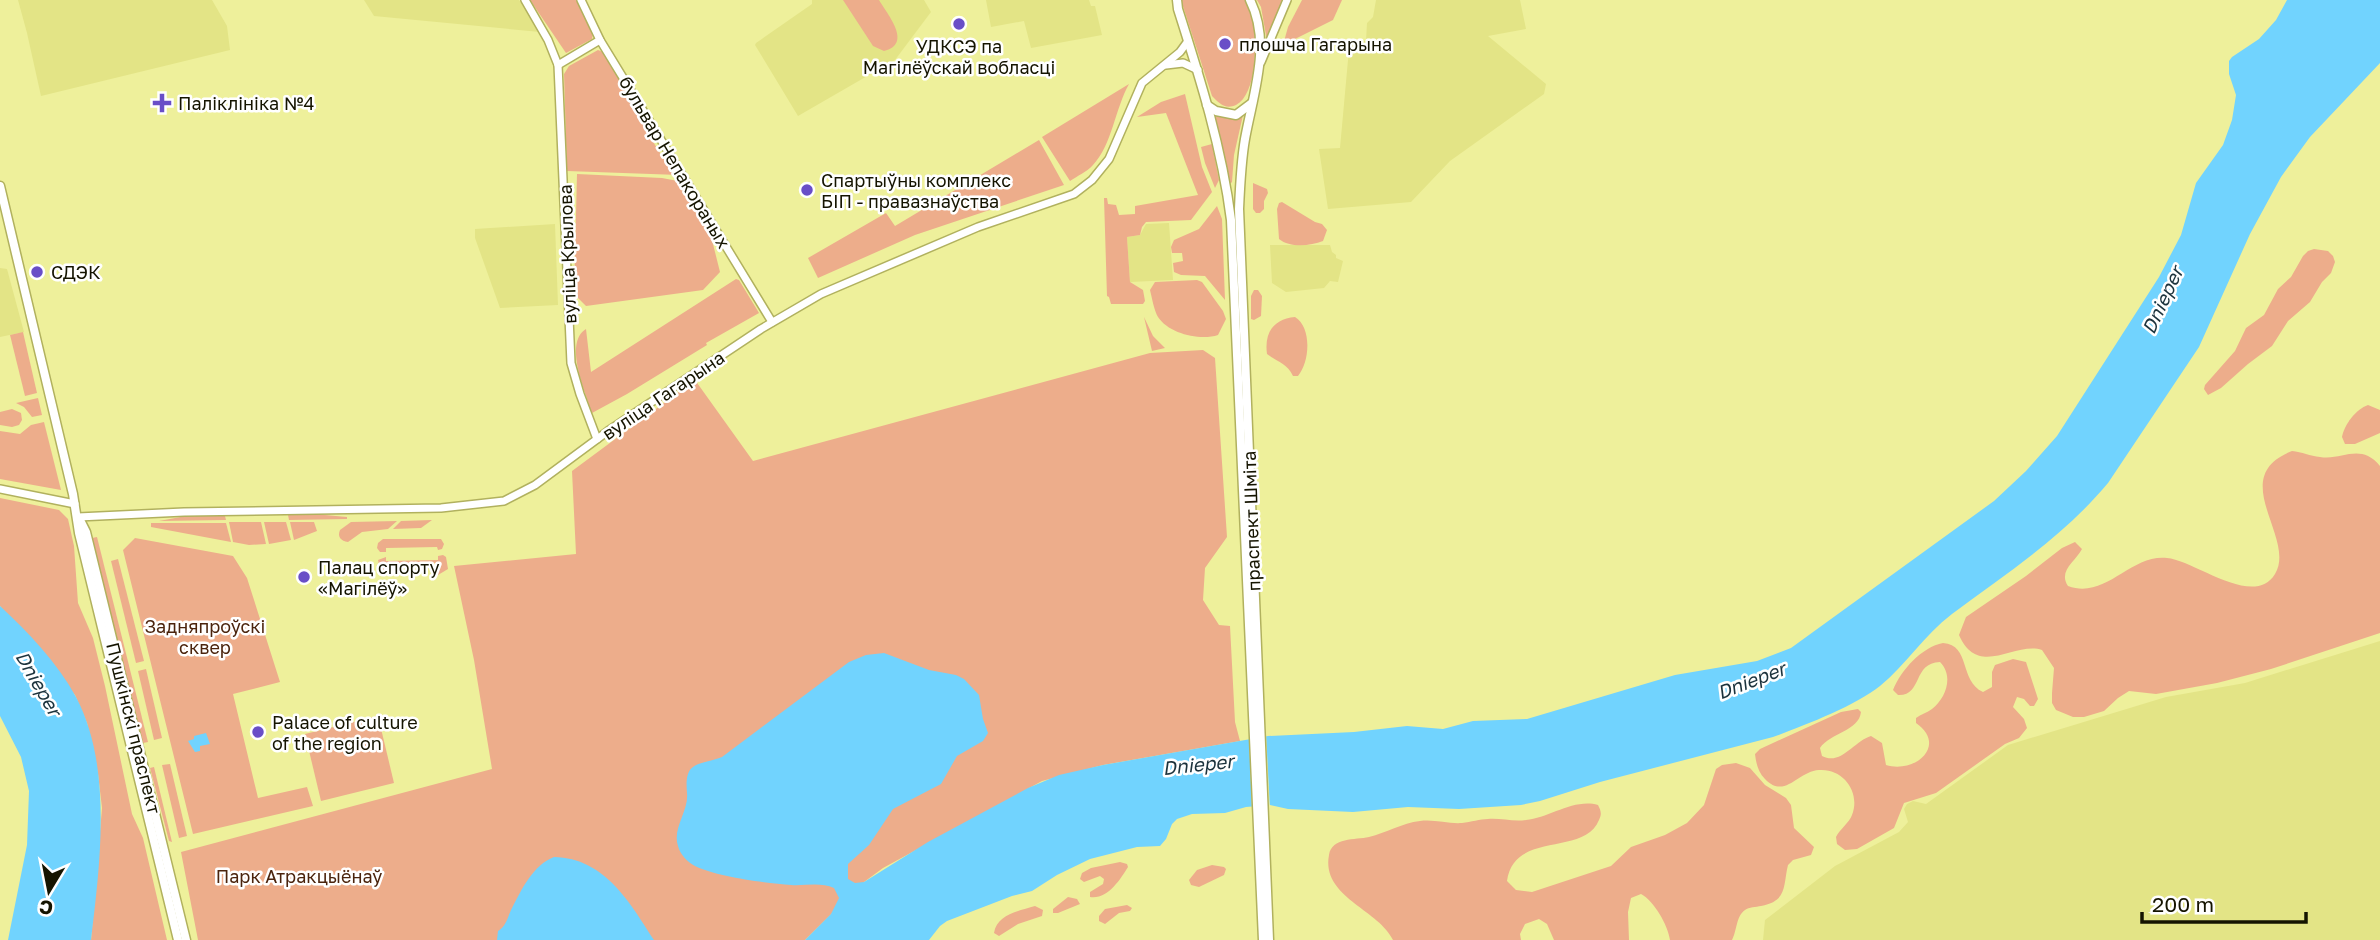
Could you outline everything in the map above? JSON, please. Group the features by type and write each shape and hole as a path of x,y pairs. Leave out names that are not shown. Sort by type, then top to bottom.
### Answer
{"main road":[{"path":"525,0 548,40 558,65 600,40"},
{"name":"бульвар Непакораных","path":"581,0 600,40 772,322"},
{"name":"праспект Шміта","path":"1250,0 1258,26 1261,63 1240,175 1239,209 1263,940"},
{"path":"1261,63 1287,0"},
{"name":"праспект Шміта","path":"1177,3 1198,70 1226,181 1231,220 1252,617"},
{"name":"вуліца Гагарына","path":"78,517 477,506 503,501 520,494 772,322 821,294 978,227 1074,194 1097,174 1109,159 1142,83 1180,52 1188,41"},
{"path":"1162,66 1183,63 1198,70"},
{"name":"вуліца Крылова","path":"558,65 571,363 597,439"},
{"path":"1207,105 1216,111 1236,115 1252,103"},
{"name":"Пушкінскі праспект","path":"0,186 78,517 79,533 178,940"},
{"path":"0,489 75,504"},
{"name":"Пушкінскі праспект","path":"78,517 86,531 186,940"},
{"name":"праспект Шміта","path":"1262,869 1269,940"}],"shaded area":[{"path":"18,0 212,0 227,26 230,50 41,96"},
{"path":"364,0 519,0 540,32 374,16"},
{"path":"812,0 924,0 931,12 895,60 798,116 755,45 812,4"},
{"path":"986,0 1089,0 1091,6 1095,6 1102,35 1031,48 1024,21 991,27"},
{"path":"1376,0 1520,0 1526,29 1488,36 1546,84 1544,94 1450,161 1411,202 1328,209 1319,149 1340,148 1349,49 1352,40 1366,41 1367,23 1373,17"},
{"path":"1169,223 1173,280 1130,282 1127,237 1140,235 1146,224"},
{"path":"555,224 558,305 500,308 475,238 475,229"},
{"path":"1270,245 1330,245 1336,258 1343,261 1338,282 1330,281 1324,288 1286,292 1272,283"},
{"path":"0,268 7,269 24,332 0,337"},
{"path":"2380,641 2380,940 1763,940 1765,920 1835,866 1899,832 1908,822 1904,809 1907,804 1913,801 1926,804 2008,745 2166,697 2245,683"}],"green space":[{"path":"530,0 577,0 594,27 592,39 566,53"},
{"path":"843,0 879,0 896,28 897,42 884,51 873,46"},
{"name":"плошча Гагарына","path":"1181,0 1245,0 1253,21 1254,67 1248,90 1236,105 1225,106 1212,96"},
{"path":"1257,0 1284,0 1267,41 1261,7"},
{"path":"1302,0 1342,0 1333,20 1283,45 1288,27"},
{"path":"598,50 605,53 649,127 647,132 665,161 669,159 679,175 567,171 564,74 569,66"},
{"path":"1129,84 1099,157 1088,170 1070,181 1042,137"},
{"path":"1185,94 1202,167 1212,192 1191,220 1146,222 1140,235 1127,237 1130,282 1143,290 1145,301 1143,304 1111,304 1107,296 1104,198 1107,198 1108,204 1116,205 1119,215 1135,214 1135,206 1198,195 1166,113 1137,117 1161,102"},
{"path":"1243,115 1230,184 1215,116 1228,118"},
{"path":"1039,140 1064,185 915,235 818,278 808,258 886,213 895,226"},
{"path":"1212,144 1219,180 1215,188 1201,147"},
{"path":"577,174 662,178 683,182 709,228 720,272 703,290 586,306 574,294"},
{"path":"1253,183 1267,189 1268,193 1264,209 1260,213 1253,209"},
{"path":"1282,202 1322,224 1327,230 1323,241 1300,245 1279,239 1277,209"},
{"path":"1217,206 1222,219 1225,300 1205,276 1174,272 1173,263 1183,261 1182,253 1172,253 1171,247 1174,240 1199,229"},
{"path":"2314,249 2328,251 2335,262 2331,273 2310,302 2288,321 2272,346 2221,388 2208,395 2204,389 2205,385 2235,351 2246,328 2264,315 2278,289 2291,277 2303,256"},
{"path":"736,279 759,313 592,413 576,356 579,336 586,329 591,372"},
{"path":"1155,282 1202,282 1223,311 1226,319 1218,335 1203,337 1177,332 1163,323 1155,311 1150,290"},
{"path":"1254,290 1258,290 1262,296 1261,316 1254,320 1251,319 1251,296"},
{"path":"1144,317 1153,336 1165,348 1152,351"},
{"path":"1295,317 1301,322 1307,336 1307,354 1298,376 1293,376 1285,365 1267,354 1266,346 1269,333 1276,324"},
{"path":"23,332 37,393 25,396 10,335"},
{"name":"Парк Атракцыёнаў","path":"1203,350 1215,358 1227,537 1205,568 1203,600 1219,625 1230,626 1235,722 1240,741 1103,765 1042,781 883,868 864,882 805,940 198,940 181,852 492,769 474,660 454,566 576,554 572,471 695,380 753,461 1150,353"},
{"path":"38,398 42,415 32,417 24,407 16,403"},
{"path":"2368,405 2380,410 2380,433 2355,444 2345,444 2342,437 2348,423 2359,410"},
{"path":"12,409 21,413 22,420 19,425 0,425 0,412"},
{"path":"44,422 61,490 0,479 0,431 20,434 31,425"},
{"path":"2292,451 2328,458 2351,454 2365,455 2380,466 2380,633 2271,669 2217,683 2156,694 2129,691 2104,711 2084,717 2073,717 2056,710 2052,703 2054,668 2042,650 2020,650 1986,657 1976,655 1967,648 1959,635 1966,617 2062,548 2075,542 2082,549 2066,571 2065,581 2068,586 2082,589 2094,587 2141,563 2167,558 2239,585 2253,587 2265,583 2275,574 2279,559 2278,543 2263,492 2264,476 2273,462"},
{"path":"0,498 59,510 68,519 74,546 78,603 93,638 132,814 143,838 167,940 91,940 102,808 98,774 87,723 75,695 0,606"},
{"path":"314,514 347,519 289,520 288,515"},
{"path":"186,516 225,516 226,520 159,521"},
{"path":"432,520 421,528 393,529 401,521"},
{"path":"397,521 388,529 362,532 348,542 339,537 340,530 351,522"},
{"path":"229,522 261,522 266,544 233,542"},
{"path":"264,522 286,522 291,540 269,544"},
{"path":"290,522 314,522 317,531 294,540"},
{"path":"151,523 226,523 231,542 151,527"},
{"path":"97,537 148,742 143,743 92,538"},
{"name":"Задняпроўскі сквер","path":"135,538 233,556 247,578 280,682 233,694 258,798 307,787 313,806 193,834 123,550"},
{"path":"383,539 441,539 444,544 442,549 438,550 437,547 386,548 386,552 380,552 378,543"},
{"path":"438,556 446,557 448,569 438,575 435,563 419,567 418,563 384,571 384,575 381,574 378,560 386,557 386,561 438,560"},
{"path":"118,559 144,661 136,663 111,561"},
{"path":"1943,643 1958,650 1971,680 1983,692 1992,687 1995,665 2013,659 2026,662 2038,699 2034,706 2030,706 2024,699 2017,697 2013,707 2024,719 2027,728 2019,738 2005,744 1936,793 1904,803 1894,828 1857,849 1845,850 1837,844 1836,837 1851,818 1854,806 1852,790 1848,783 1836,773 1819,770 1785,786 1772,785 1761,773 1755,754 1760,749 1841,712 1858,709 1861,712 1855,724 1825,743 1820,748 1822,756 1835,758 1871,736 1882,743 1886,765 1897,767 1917,761 1924,756 1929,740 1925,731 1916,723 1916,718 1932,709 1941,699 1947,687 1947,674 1940,662 1931,664 1906,694 1898,695 1893,690 1913,660 1927,649"},
{"path":"146,669 162,738 154,740 138,671"},
{"path":"378,716 394,783 321,801 305,734"},
{"path":"1736,763 1750,768 1765,785 1786,798 1791,805 1794,828 1814,847 1811,855 1793,860 1788,865 1783,891 1776,900 1770,904 1748,908 1742,913 1732,940 1670,940 1660,914 1641,894 1631,898 1628,912 1629,940 1554,940 1547,924 1539,919 1525,924 1520,934 1521,940 1393,940 1386,929 1342,892 1329,869 1331,849 1339,842 1369,837 1413,822 1521,820 1580,804 1598,805 1601,816 1591,831 1579,838 1535,849 1522,855 1512,865 1507,881 1516,890 1532,892 1611,866 1631,847 1665,835 1687,823 1704,805 1716,769 1722,765"},
{"path":"170,764 187,836 179,838 162,765"},
{"path":"154,767 172,842 169,841 150,768"},
{"path":"1120,862 1128,867 1117,883 1102,895 1090,897 1090,892 1103,884 1104,879 1100,876 1084,882 1080,879 1082,873 1091,868"},
{"path":"1212,865 1224,867 1224,875 1199,887 1191,885 1189,880 1197,870"},
{"path":"1068,897 1077,899 1080,904 1053,913 1053,909"},
{"path":"1127,905 1132,908 1130,911 1119,913 1105,924 1099,921 1099,916 1105,909"},
{"path":"1035,906 1043,910 1042,916 1018,924 999,936 994,933 999,921 1004,917"}],"water":[{"name":"Dnieper","path":"2287,0 2380,0 2380,63 2310,137 2281,177 2250,234 2199,347 2108,483 2053,537 1942,622 1889,678 1857,701 1773,737 1521,805 1459,809 1408,807 1353,812 1288,809 1270,805 1246,807 1225,813 1192,814 1177,819 1172,824 1160,846 1137,847 1090,859 1032,891 947,921 929,940 805,940 831,914 839,898 834,888 769,883 728,876 695,866 680,852 677,833 686,806 690,769 722,757 849,662 866,655 884,653 929,670 964,679 979,695 988,733 983,741 957,756 941,784 893,809 869,845 848,864 848,879 855,883 864,882 928,842 1028,788 1059,775 1268,736 1354,732 1407,726 1443,729 1473,721 1527,719 1675,675 1757,661 1791,648 1994,501 2057,436 2159,277 2181,235 2196,183 2223,145 2232,120 2236,95 2229,74 2229,61 2259,39 2276,20"},
{"name":"Dnieper","path":"0,606 60,672 76,697 88,724 95,754 101,816 98,880 91,940 8,940 27,845 29,791 21,757 0,716"},
{"path":"206,733 210,744 200,746 200,751 195,752 188,741 194,739 194,736"},
{"path":"554,857 572,859 602,874 625,898 654,940 497,940 498,931 505,924 529,878 540,866"}],"pier":[{"path":"1266,733 1270,809 1252,810 1249,736"}],"place":[{"name":"УДКСЭ па Магілёўскай вобласці","path":"959,24"},
{"name":"плошча Гагарына","path":"1225,44"},
{"name":"Паліклініка №4","path":"162,103"},
{"name":"Спартыўны комплекс БІП - правазнаўства","path":"807,190"},
{"name":"СДЭК","path":"37,272"},
{"name":"Палац спорту «Магілёў»","path":"304,577"},
{"name":"Palace of culture of the region","path":"258,732"}]}
